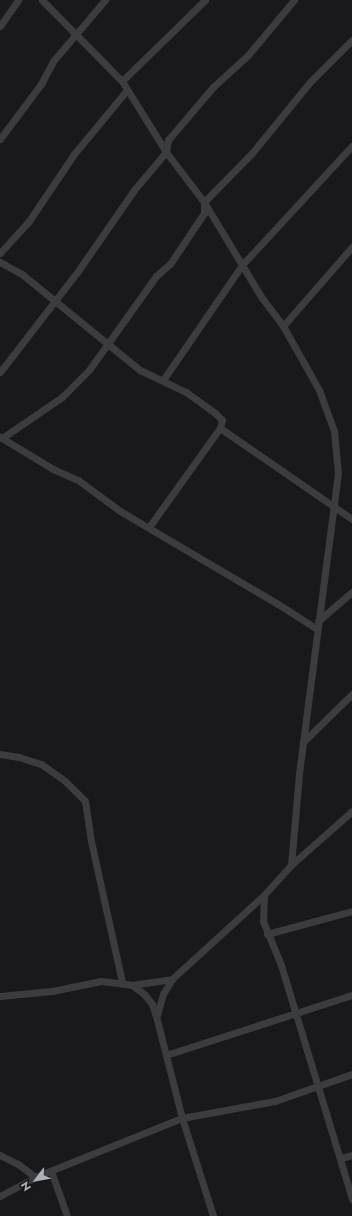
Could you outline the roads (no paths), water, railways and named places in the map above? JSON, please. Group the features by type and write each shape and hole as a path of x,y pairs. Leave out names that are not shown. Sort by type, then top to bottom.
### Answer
{"street":[{"path":"0,26 18,0"},
{"path":"42,0 77,34 122,82 166,152 204,202 242,265 283,326 319,390 334,431 338,473 317,630 291,865"},
{"path":"0,139 41,84 54,60 105,0"},
{"path":"122,82 205,0"},
{"path":"0,372 53,300 78,271 134,190 166,152 168,140 214,87 248,55 294,0"},
{"path":"317,630 149,527 120,511 78,480 53,469 1,437 62,397 89,370 156,276 170,264 204,213 204,202 252,153 310,82 352,40"},
{"path":"0,253 29,221 74,154 127,90"},
{"path":"163,380 242,265 352,146"},
{"path":"283,326 352,246"},
{"path":"0,262 23,275 140,370 186,392 215,413 222,420 220,428 149,527"},
{"path":"220,428 352,519"},
{"path":"318,622 352,592"},
{"path":"304,742 352,694"},
{"path":"0,754 19,756 41,764 65,780 85,801 92,847 122,982"},
{"path":"156,1016 158,1004 172,979 264,895 291,865 352,811"},
{"path":"264,895 263,922 281,965 294,1013 318,1084 352,1199"},
{"path":"267,934 352,911"},
{"path":"0,996 52,991 101,980 122,982 132,985 172,979"},
{"path":"132,985 152,1004 182,1118 213,1216"},
{"path":"166,1055 352,995"},
{"path":"0,1196 35,1177 182,1118 275,1101 318,1084 352,1074"},
{"path":"0,1155 18,1164 35,1177"},
{"path":"341,1158 352,1155"},
{"path":"51,1171 67,1216"}]}
